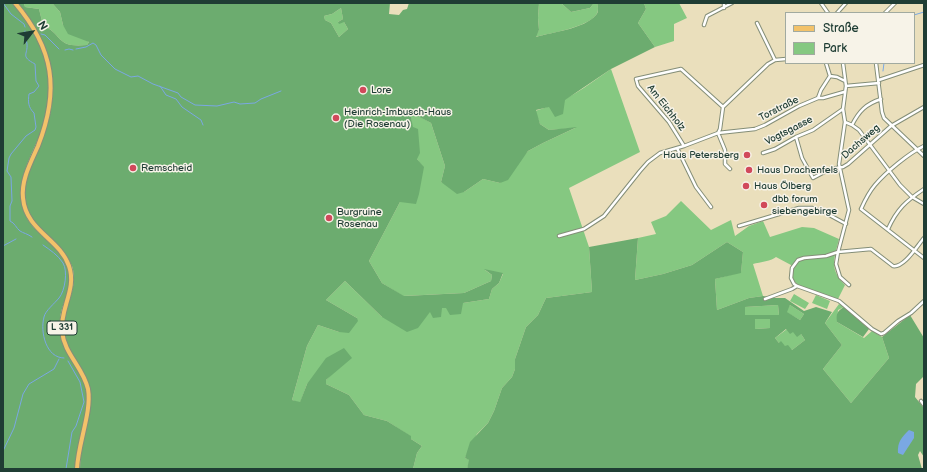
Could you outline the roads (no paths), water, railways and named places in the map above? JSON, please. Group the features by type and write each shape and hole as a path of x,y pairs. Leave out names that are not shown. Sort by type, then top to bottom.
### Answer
{"main road":[{"name":"L 331","path":"15,3 32,25 40,40 50,71 51,93 48,114 44,129 25,178 23,198 25,210 31,222 61,252 71,271 72,287 62,319 62,336 68,352 85,381 89,398 88,409 78,452 77,469"}],"street":[{"path":"724,3 724,8"},
{"path":"704,25 707,16 732,3"},
{"path":"821,3 827,12"},
{"path":"838,12 846,3"},
{"path":"886,12 894,3"},
{"path":"757,23 775,60"},
{"path":"730,169 726,164 725,150 718,133 723,107 775,60 785,59"},
{"path":"818,98 830,76 826,64"},
{"path":"843,64 846,86 844,92 843,109 845,122 839,155 839,168 849,207 836,264 840,277 849,286"},
{"path":"876,64 883,115 891,126 924,156"},
{"path":"846,86 879,81 924,65"},
{"name":"Am Eichholz","path":"684,146 669,122 638,86 636,80 681,69 723,107"},
{"path":"830,76 837,77 845,82"},
{"name":"Torstraße","path":"559,236 584,229 604,216 648,162 660,153 684,146 718,133 755,129 818,98 824,98 844,92"},
{"path":"852,124 863,108 881,99"},
{"name":"Dachsweg","path":"796,137 802,158 813,178 830,169 839,168 848,164 891,126 924,107"},
{"name":"Vogtsgasse","path":"763,153 775,149 796,137 813,130 835,113 843,109"},
{"path":"845,122 852,124 859,130 889,172 912,197 924,204"},
{"path":"924,146 917,149 875,185 866,198 861,209 924,258"},
{"path":"677,148 696,187 711,207"},
{"path":"888,229 899,209 912,197 924,189"},
{"path":"739,226 799,208 822,211 846,224"},
{"path":"924,238 903,263 898,266 894,266 871,249 838,252 826,256 804,258 796,262 790,275 794,284 797,286 839,301 872,329 881,334 911,313 924,301"},
{"path":"765,299 797,286"},
{"path":"921,402 924,405"}],"water":[{"path":"909,430 914,432 914,438 903,455 898,453 898,446 902,437"}],"waterway":[{"path":"3,3 11,14 24,24 25,27"},
{"path":"915,15 924,12"},
{"path":"25,31 27,44 26,57 35,64 36,81 39,86 34,92 29,94 29,104 34,113 36,127 35,130 26,136 11,154 7,171 11,177 12,201 10,206 10,221 20,231 32,237"},
{"path":"41,34 45,35 59,49"},
{"path":"76,49 86,47 93,43 96,45 101,55 115,69 131,77 138,76 153,84 178,93 181,97 195,105 217,106 234,102 240,104 255,103 281,91"},
{"path":"65,50 73,50"},
{"path":"883,71 884,64"},
{"path":"160,86 166,95 176,99 182,107 201,120 203,125"},
{"path":"3,246 16,239"},
{"path":"43,245 54,253 65,267 63,291 59,298 46,312 43,323 44,337 49,349 53,354 64,358"},
{"path":"3,451 14,428 23,394 29,384 54,369 59,359"},
{"path":"66,469 72,432 76,426 84,402 80,382 68,361"}],"place":[{"name":"Lore","path":"363,90"},
{"name":"Heinrich-Imbusch-Haus (Die Rosenau)","path":"336,118"},
{"name":"Haus Petersberg","path":"747,155"},
{"name":"Remscheid","path":"133,168"},
{"name":"Haus Drachenfels","path":"749,170"},
{"name":"Haus Ölberg","path":"746,186"},
{"name":"dbb forum siebengebirge","path":"764,205"},
{"name":"Burgruine Rosenau","path":"329,218"}]}
